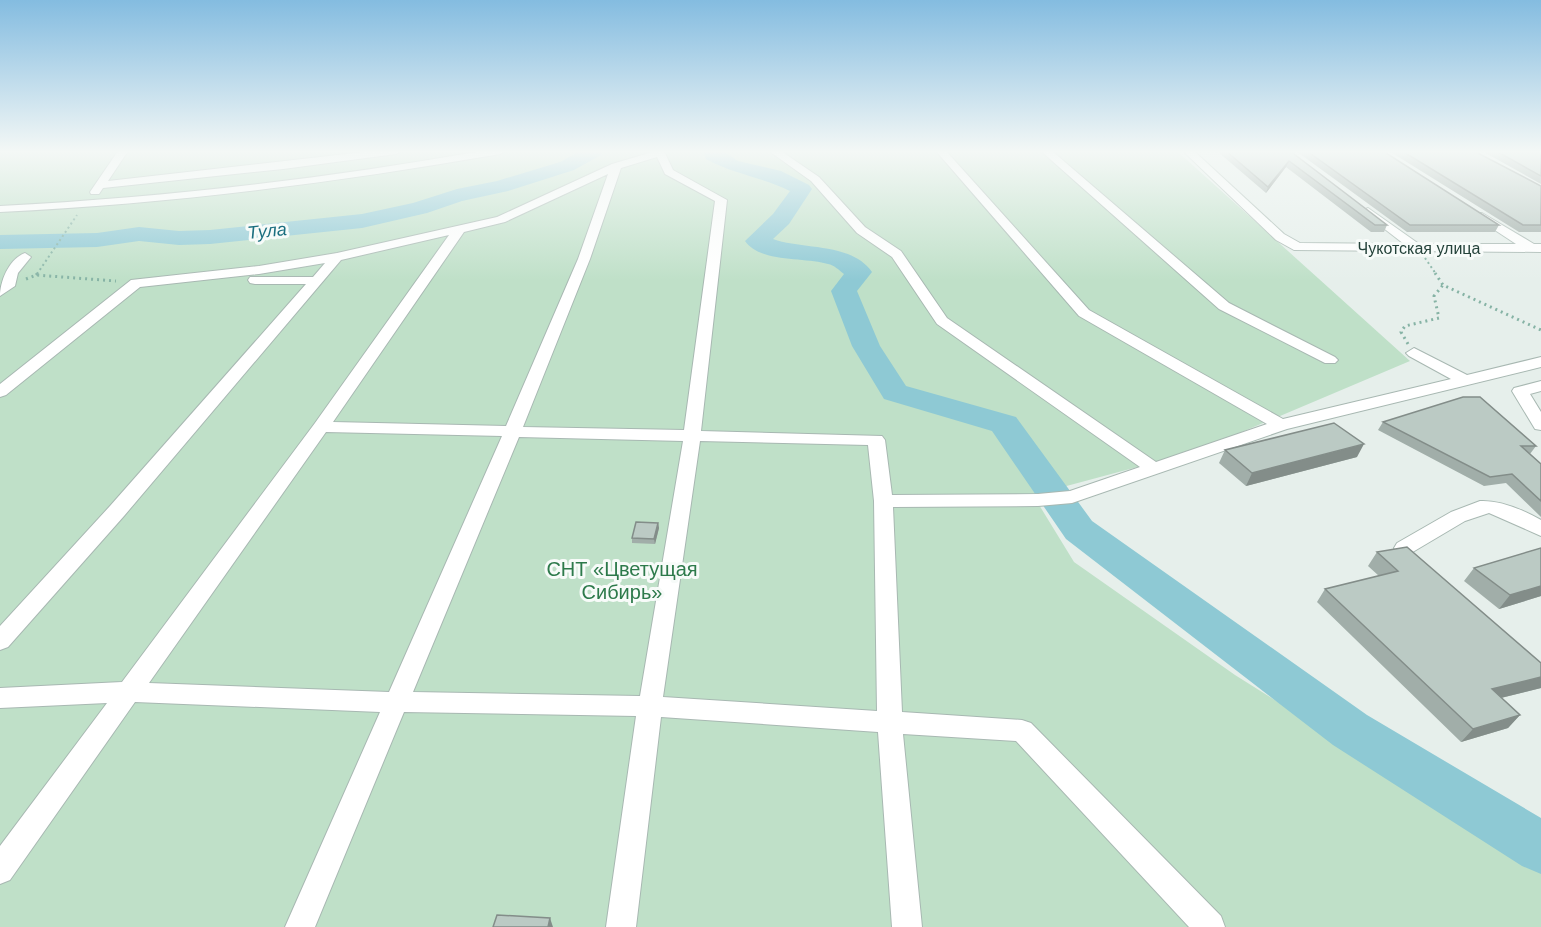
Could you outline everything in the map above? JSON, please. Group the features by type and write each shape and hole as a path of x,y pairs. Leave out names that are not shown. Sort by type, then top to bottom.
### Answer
{"street":[{"path":"80,211 93,194"},
{"path":"0,209 80,211 218,194"},
{"path":"0,393 136,283 259,270 337,257 501,220 556,194"},
{"path":"300,927 512,433 584,259 606,194"},
{"path":"621,927 650,706 692,436 721,200 710,194"},
{"path":"829,194 861,230 897,254 942,321 1153,468"},
{"path":"978,194 1084,313 1281,425"},
{"path":"1096,194 1224,306 1330,360"},
{"name":"Чукотская улица","path":"1234,194 1280,237 1298,247 1536,248"},
{"path":"1362,206 1418,248"},
{"path":"1464,206 1536,248"},
{"path":"0,870 126,693 321,428 459,230"},
{"path":"0,292 8,286 12,272 25,257"},
{"path":"0,641 337,257"},
{"path":"136,283 301,279 309,280 314,284"},
{"path":"1414,353 1466,381"},
{"path":"883,501 1038,500 1072,497 1281,425 1541,362"},
{"path":"1541,386 1520,391 1541,425"},
{"path":"321,428 876,440 883,501 890,723 907,927"},
{"path":"1404,548 1467,512 1487,507 1525,520 1541,529"},
{"path":"0,698 126,693 397,702 650,706 1022,731 1210,927"}],"path":[{"path":"80,211 36,275 136,283"},
{"path":"1418,248 1443,285 1541,330"},
{"path":"1414,353 1401,332 1405,326 1439,318 1434,296 1443,285"}],"green space":[{"name":"СНТ «Цветущая Сибирь»","path":"0,194 1225,194 1410,361 1197,451 1033,495 1074,562 1235,675 1541,868 1541,927 0,927"}],"building":[{"path":"1334,194 1347,194 1387,225 1375,225"},
{"path":"1367,194 1451,194 1499,225 1410,225"},
{"path":"1473,194 1541,194 1541,225 1523,225"},
{"path":"1463,397 1480,397 1536,446 1521,446 1541,464 1541,501 1512,474 1490,477 1383,422"},
{"path":"1334,423 1364,444 1252,473 1225,450"},
{"path":"636,522 658,523 654,539 632,538"},
{"path":"1407,547 1541,663 1541,677 1492,689 1520,715 1473,729 1325,589 1398,571 1377,552"},
{"path":"1541,548 1541,586 1510,595 1474,568"},
{"path":"497,915 550,918 548,927 493,927"}],"waterway":[{"name":"Тула","path":"0,242 97,240 139,234 179,238 210,237 302,229 362,221 419,208 461,194"},
{"path":"798,194 781,219 757,241 786,252 835,257 859,272 844,291 866,346 895,392 1004,424 1079,530 1350,730 1541,848"}]}
